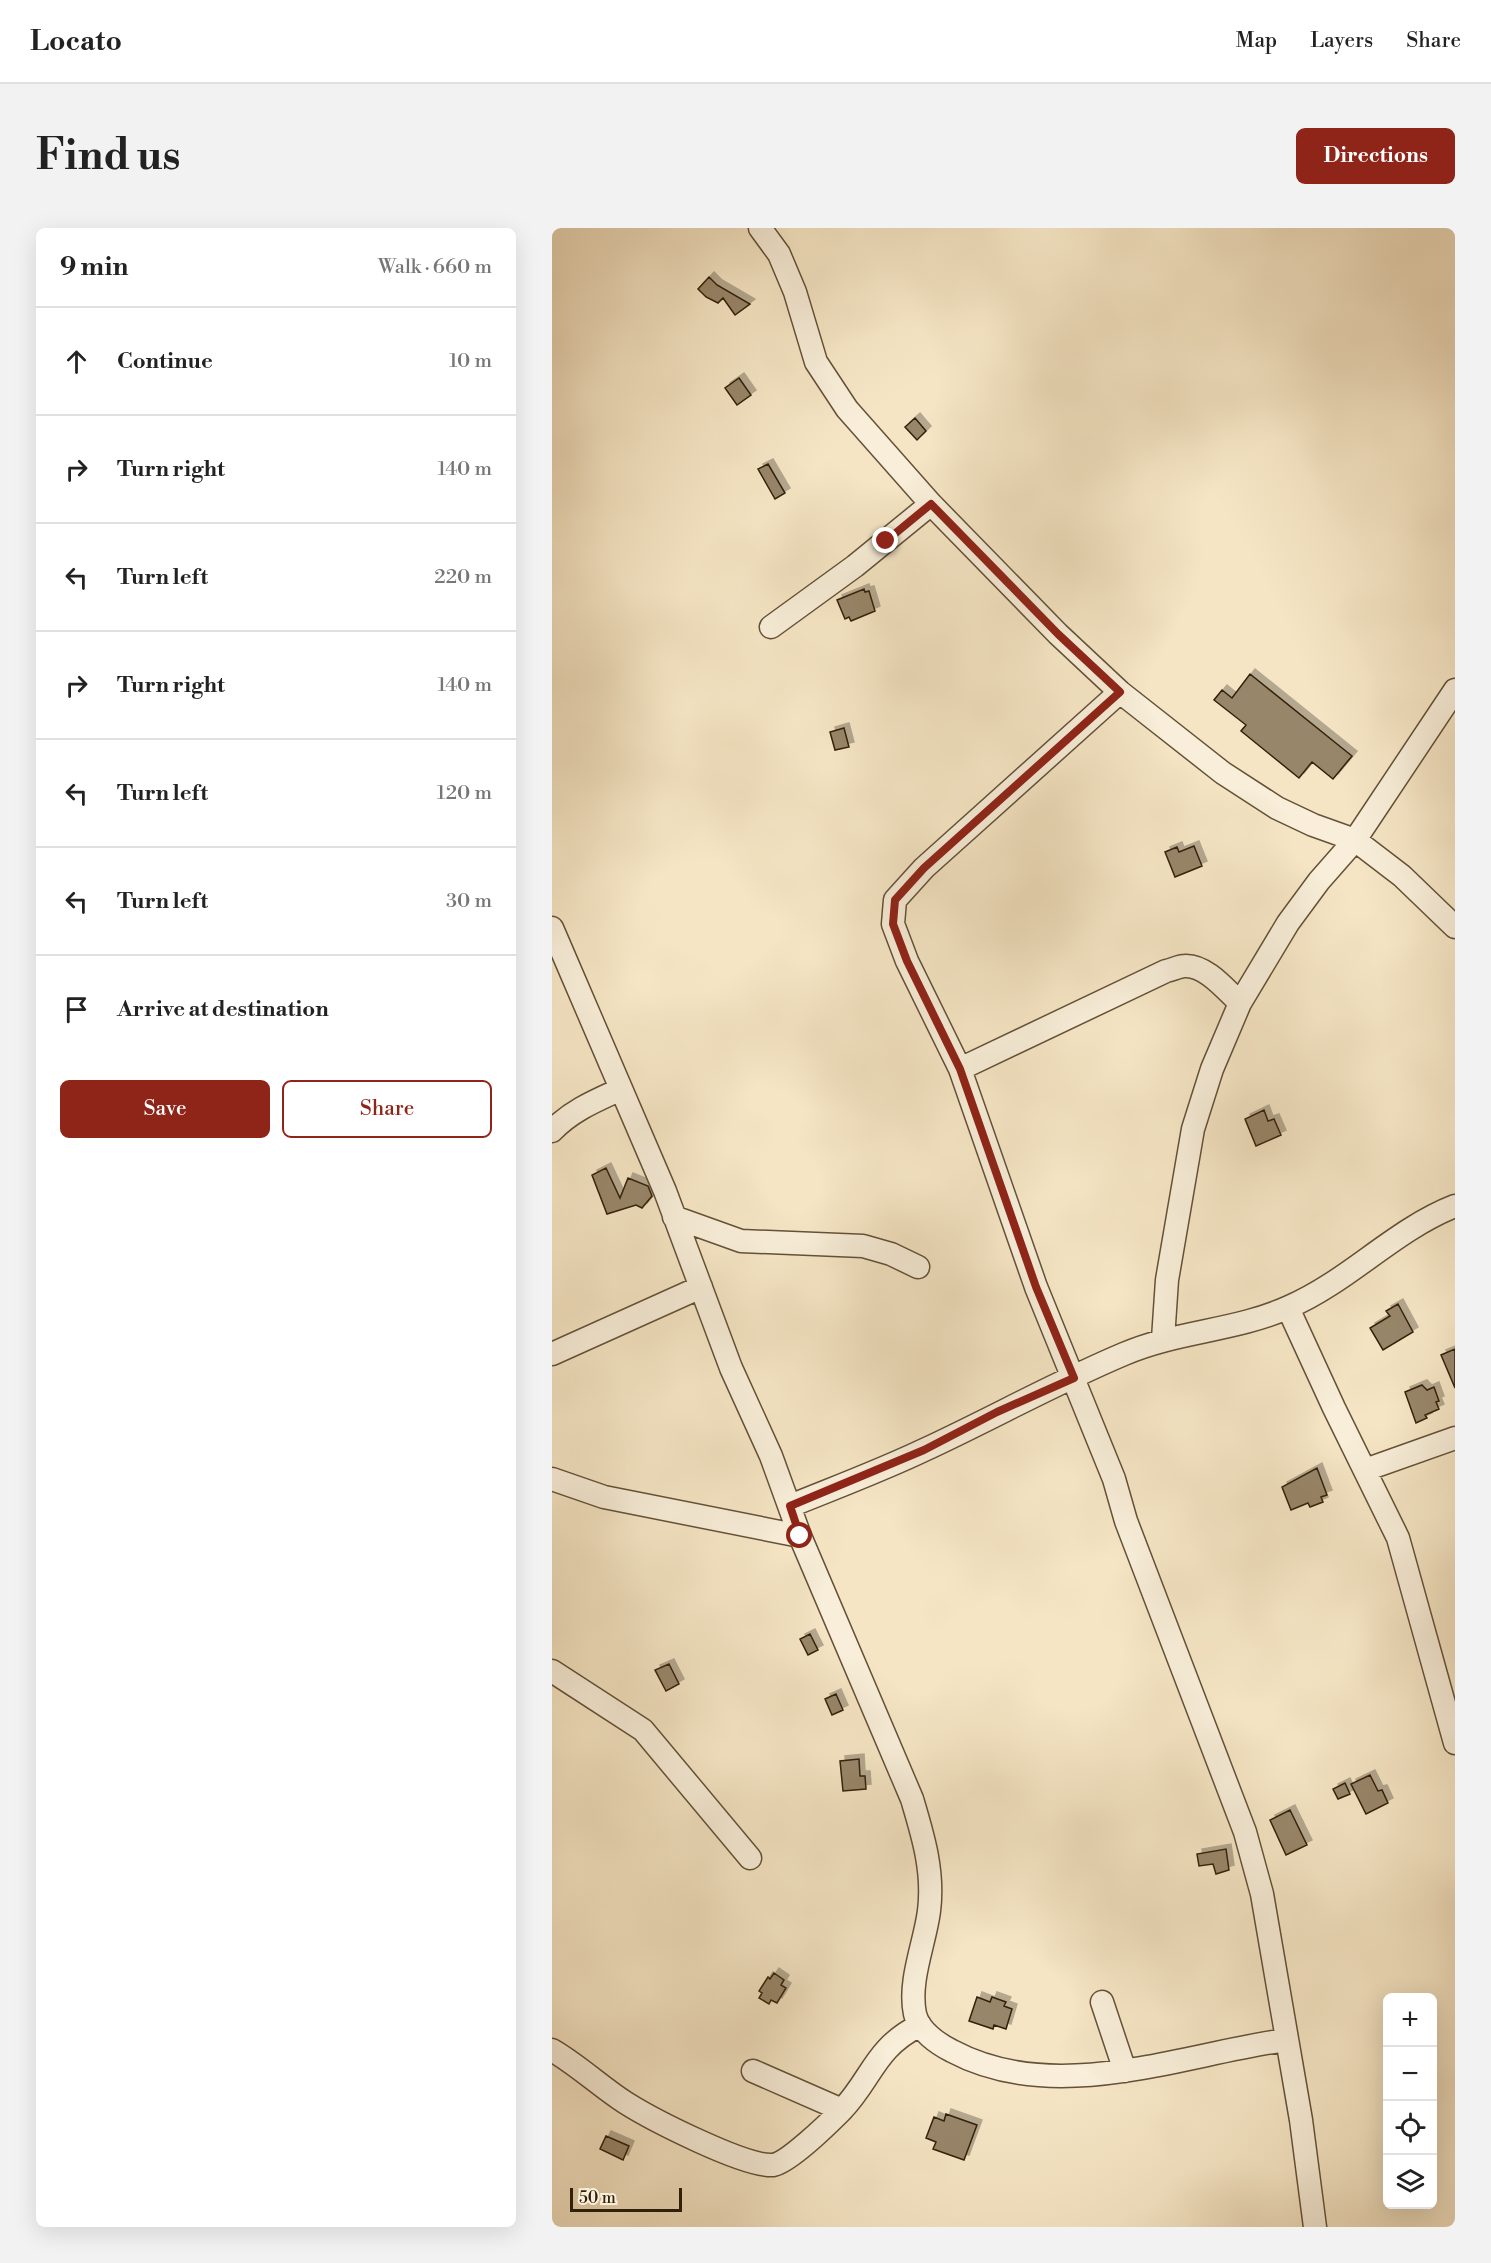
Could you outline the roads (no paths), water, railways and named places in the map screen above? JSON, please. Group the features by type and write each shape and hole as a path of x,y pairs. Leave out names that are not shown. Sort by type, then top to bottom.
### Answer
{"street":[{"path":"760,228 779,254 795,292 816,362 847,409 931,504 1058,634 1120,692 1222,773 1268,802 1313,825 1355,840 1402,876 1455,927"},
{"path":"771,627 855,566 931,504"},
{"path":"1163,1340 1167,1280 1193,1130 1212,1069 1240,1003 1288,923 1319,881 1355,840 1455,690"},
{"path":"1120,692 924,868 895,900 893,924 903,952 960,1069 1036,1287 1074,1378 1245,1832 1262,1894 1316,2227"},
{"path":"552,928 674,1217 800,1536 912,1799 926,1844 932,1881 915,1995 915,2014 920,2025 933,2039 965,2058 1003,2070 1058,2077 1125,2071 1233,2048 1286,2040"},
{"path":"960,1069 1166,971 1185,966 1201,970 1216,980 1240,1003"},
{"path":"552,1131 562,1120 583,1107 619,1090"},
{"path":"790,1506 924,1450 997,1412 1124,1354 1163,1340 1219,1329 1288,1308 1342,1277 1418,1223 1455,1206"},
{"path":"674,1217 741,1241 863,1246 891,1254 918,1267"},
{"path":"552,1354 701,1287"},
{"path":"1288,1308 1406,1559 1455,1743"},
{"path":"1365,1470 1455,1438"},
{"path":"552,1479 604,1497 800,1536"},
{"path":"552,1671 643,1730 750,1858"},
{"path":"1102,2002 1125,2071"},
{"path":"552,2050 626,2103 705,2143 757,2163 776,2165 842,2110 879,2057 898,2036 920,2025"},
{"path":"753,2071 842,2110"}]}
